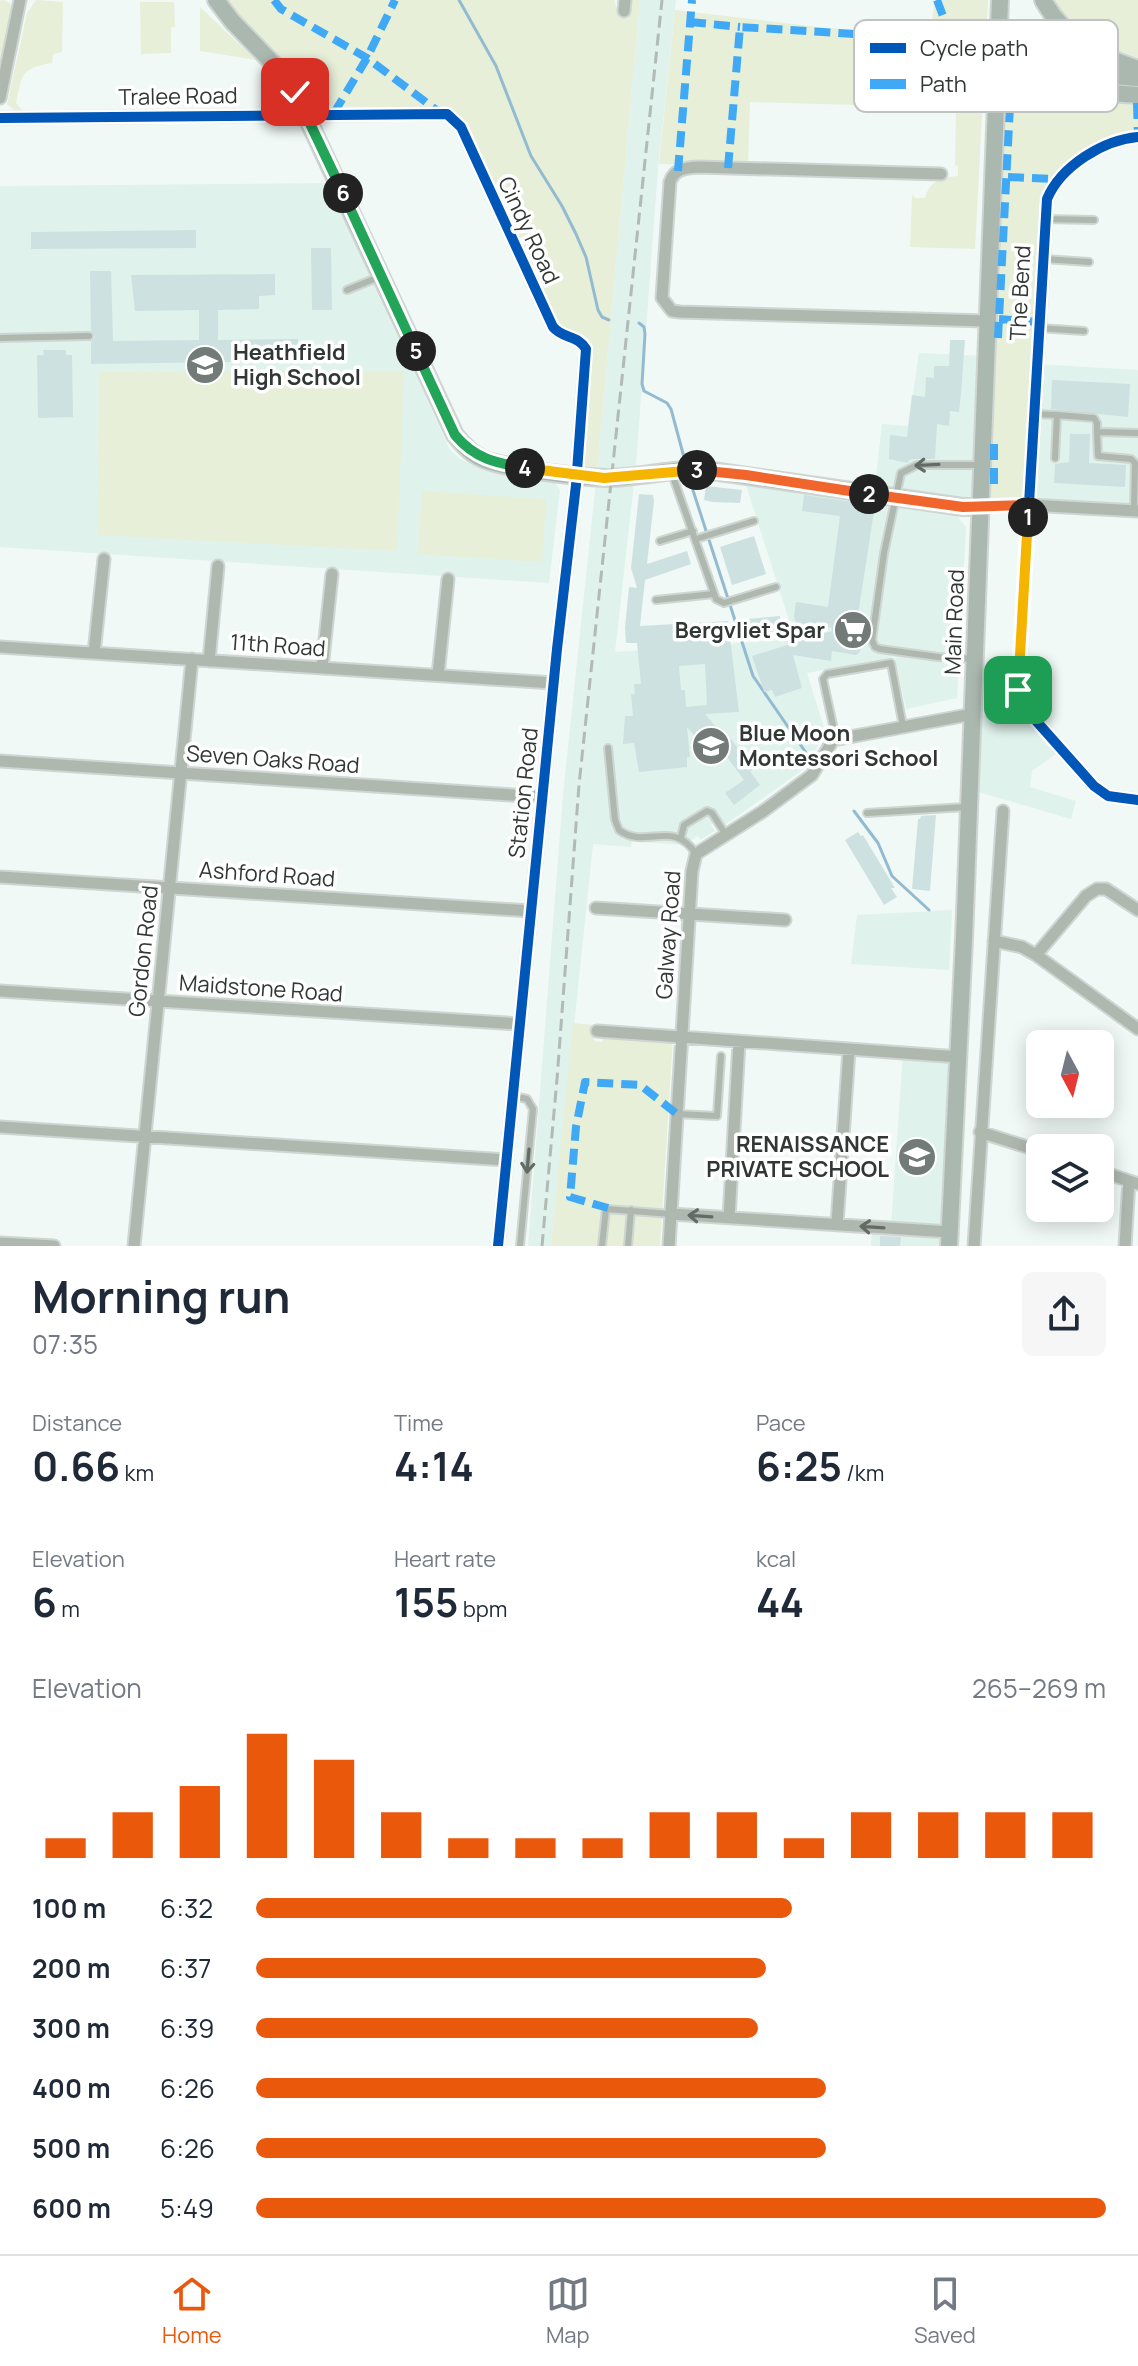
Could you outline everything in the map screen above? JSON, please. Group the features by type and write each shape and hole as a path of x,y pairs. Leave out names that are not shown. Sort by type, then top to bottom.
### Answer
{"main road":[{"path":"216,0 286,77 455,435 482,459 576,475 611,477 681,470 746,475 894,498 980,507"},
{"name":"Main Road","path":"999,20 1000,0"},
{"path":"1043,0 1058,20"},
{"path":"1118,61 1138,69"},
{"path":"1118,78 1138,78"},
{"path":"1118,93 1138,95"},
{"name":"Main Road","path":"949,1239 970,807 996,112"}],"street":[{"path":"0,98 20,0"},
{"name":"Tralee Road","path":"0,118 440,113 452,116"},
{"name":"Cindy Road","path":"452,116 459,123 553,327 585,346"},
{"name":"The Bend","path":"1138,137 1106,145 1057,179 1047,199 1042,259 1044,328 1034,414 1018,690 1022,705 1101,792 1138,800"},
{"path":"941,174 698,167 678,171 672,175 662,287 665,305 680,312 986,321"},
{"name":"Station Road","path":"498,1246 588,360 585,346"},
{"path":"980,507 1029,505 1136,511"},
{"path":"94,653 104,559"},
{"path":"209,661 218,566"},
{"path":"322,668 332,574"},
{"path":"438,675 448,579"},
{"name":"11th Road","path":"0,647 553,683"},
{"name":"Gordon Road","path":"134,1246 192,659"},
{"path":"836,739 973,714"},
{"name":"Galway Road","path":"669,1246 693,862 696,854 762,812 812,775 831,742 836,739"},
{"name":"Seven Oaks Road","path":"0,761 542,797"},
{"path":"974,1246 1003,811"},
{"name":"Ashford Road","path":"0,877 531,911"},
{"path":"1036,955 1091,892 1106,889 1138,910"},
{"path":"596,908 785,920"},
{"path":"994,941 1022,947 1036,955 1138,1029"},
{"name":"Maidstone Road","path":"0,991 520,1024"},
{"path":"597,1031 959,1057"},
{"path":"729,1218 739,1042"},
{"path":"837,1224 849,1050"},
{"path":"0,1127 507,1160"},
{"path":"980,1132 1026,1147"},
{"path":"1114,1176 1134,1182 1125,1246"},
{"path":"671,1214 837,1224 949,1239"},
{"path":"0,1243 54,1246"}],"lane":[{"path":"1045,219 1094,220"},
{"path":"1042,259 1089,262"},
{"path":"347,290 382,276"},
{"path":"1044,328 1084,331"},
{"path":"0,338 89,336"},
{"path":"1034,414 1094,418 1097,423 1098,456 1131,459 1135,463 1136,511"},
{"path":"1055,458 1057,415"},
{"path":"1097,432 1138,433"},
{"path":"975,659 880,649 873,643 894,498 901,473 911,466 982,465"},
{"path":"681,470 693,531"},
{"path":"660,541 693,531 704,536 754,521"},
{"path":"704,536 714,594 718,601 728,602 776,587"},
{"path":"656,600 714,594"},
{"path":"836,739 823,679 827,674 892,664 903,726"},
{"path":"608,748 615,820 619,830 630,836 681,837 696,854"},
{"path":"867,813 970,807"},
{"path":"681,837 684,825 707,811 712,813 726,835"},
{"path":"677,1114 717,1116 721,1056"},
{"path":"513,1096 527,1099 533,1109 520,1246"},
{"path":"602,1246 605,1210 671,1214"},
{"path":"628,1246 631,1210"}],"shaded area":[{"path":"640,0 676,0 658,168 636,465 615,652 795,639 745,482 957,516 966,527 957,698 906,709 895,657 807,673 825,731 808,766 725,825 718,817 711,825 715,831 700,840 698,836 683,845 632,841 631,847 593,844 551,1246 528,1246 563,795 597,472"},
{"name":"Heathfield High School","path":"327,183 450,450 480,469 553,480 560,490 549,583 0,547 0,186"},
{"path":"919,353 985,356 980,507 874,495 882,424 908,426"},
{"path":"1036,364 1138,370 1138,511 1029,505"},
{"path":"981,715 1026,718 1057,753 1032,771 1030,787 1076,801 1071,819 978,792"},
{"path":"952,910 949,970 851,964 857,915"},
{"path":"903,1053 959,1057 947,1246 871,1246 872,1225 891,1226"}],"green space":[{"path":"36,0 63,2 62,52 53,54 52,63 28,70 16,103 22,110 16,112 7,104 27,13"},
{"path":"225,0 614,0 618,12 630,12 632,0 640,0 597,472 583,467 593,346 584,336 556,322 462,118 442,108 310,106"},
{"path":"935,0 988,0 987,20 932,20"},
{"path":"1043,0 1138,0 1138,69 1118,62 1118,20 1063,20"},
{"path":"0,1 10,3 13,10 0,72"},
{"path":"140,2 174,2 175,27 171,27 171,53 141,54"},
{"path":"200,7 256,60 200,51"},
{"path":"675,10 854,30 854,105 750,102 748,165 659,164"},
{"path":"1118,94 1138,95 1138,137 1106,145 1051,188 1029,505 980,507 996,112 1118,112"},
{"path":"956,112 982,112 975,249 910,247 912,195 925,198 937,181 958,176 958,166 955,165"},
{"path":"404,371 397,551 98,535 99,372"},
{"path":"422,491 546,499 542,562 418,554"},
{"path":"573,1023 594,1025 594,1041 602,1042 603,1034 673,1038 660,1246 551,1246"}],"building":[{"path":"196,230 196,248 31,249 31,232"},
{"path":"311,248 331,248 332,310 312,310"},
{"path":"90,271 111,271 113,341 199,340 199,310 135,311 131,275 275,274 275,295 259,296 259,309 218,310 218,340 298,339 298,361 91,364 91,342 95,337 91,330"},
{"path":"950,340 965,340 959,412 950,411 949,426 937,424 935,459 909,460 908,463 889,459 890,435 907,437 912,395 925,397 926,377 934,378 934,366 949,366"},
{"path":"43,350 66,350 66,355 72,355 73,417 38,418 37,355 44,355"},
{"path":"1052,380 1130,384 1128,417 1051,409"},
{"path":"1070,434 1090,434 1089,463 1126,465 1125,487 1054,483 1055,464 1069,462"},
{"path":"706,486 742,490 740,503 704,500"},
{"path":"639,494 653,495 647,564 687,551 691,564 645,580 640,626 728,621 739,712 705,714 728,741 731,739 753,769 750,771 760,785 734,805 725,793 744,780 727,757 719,764 687,727 690,757 687,757 687,767 639,772 634,743 623,744 625,716 633,716 631,694 635,694 634,684 641,684 637,643 626,643 629,587 637,588 631,568","holes":["705,664 707,705 686,707 679,666"]},
{"path":"804,495 875,505 858,615 865,624 860,652 856,655 832,651 831,661 793,655 802,688 775,697 772,690 764,692 752,656 832,631 831,627 798,630 794,616 796,602 828,607 840,516 802,511"},
{"path":"754,536 766,574 732,585 720,547"},
{"path":"780,616 781,631 750,634 748,619"},
{"path":"936,815 930,891 912,889 918,819"},
{"path":"858,832 863,835 895,888 891,888 897,897 884,905 845,840"},
{"path":"880,1236 901,1237 900,1246 880,1246"}],"waterway":[{"path":"459,0 496,66 531,156 576,234 586,257 598,310 602,317 609,320"},
{"path":"639,323 644,327 645,334 644,391 667,403 671,409 685,461"},
{"path":"689,478 753,676 811,760"},
{"path":"854,811 878,843 892,876 929,910"}],"railway":[{"path":"542,1246 579,785 662,0"}],"marked path":[{"path":"274,0 281,9 367,58 439,112"},
{"path":"334,113 367,58 395,0"},
{"path":"678,171 692,0"},
{"path":"937,0 945,20"},
{"path":"690,22 740,27"},
{"path":"728,168 740,27 854,34"},
{"path":"1137,103 1138,137"},
{"path":"998,338 1010,112"},
{"path":"1008,177 1057,179"},
{"path":"999,319 1039,322"},
{"path":"994,444 994,490"},
{"path":"608,1208 570,1197 576,1127 585,1082 640,1085 677,1114"}],"cycle path":[{"path":"0,118 447,114 461,127 553,327 579,341 586,349 576,485 498,1246"},
{"path":"1138,137 1111,143 1085,157 1062,176 1047,199 1018,690 1022,705 1094,786 1108,796 1138,800"}],"place":[{"name":"Heathfield High School","path":"205,365"},
{"name":"Bergvliet Spar","path":"853,630"},
{"name":"Blue Moon Montessori School","path":"711,746"},
{"name":"RENAISSANCE PRIVATE SCHOOL","path":"917,1157"}],"route":[{"path":"295,92 455,435 465,447 482,459 495,463 604,478 691,469 969,508 1029,505 1018,690"}]}
